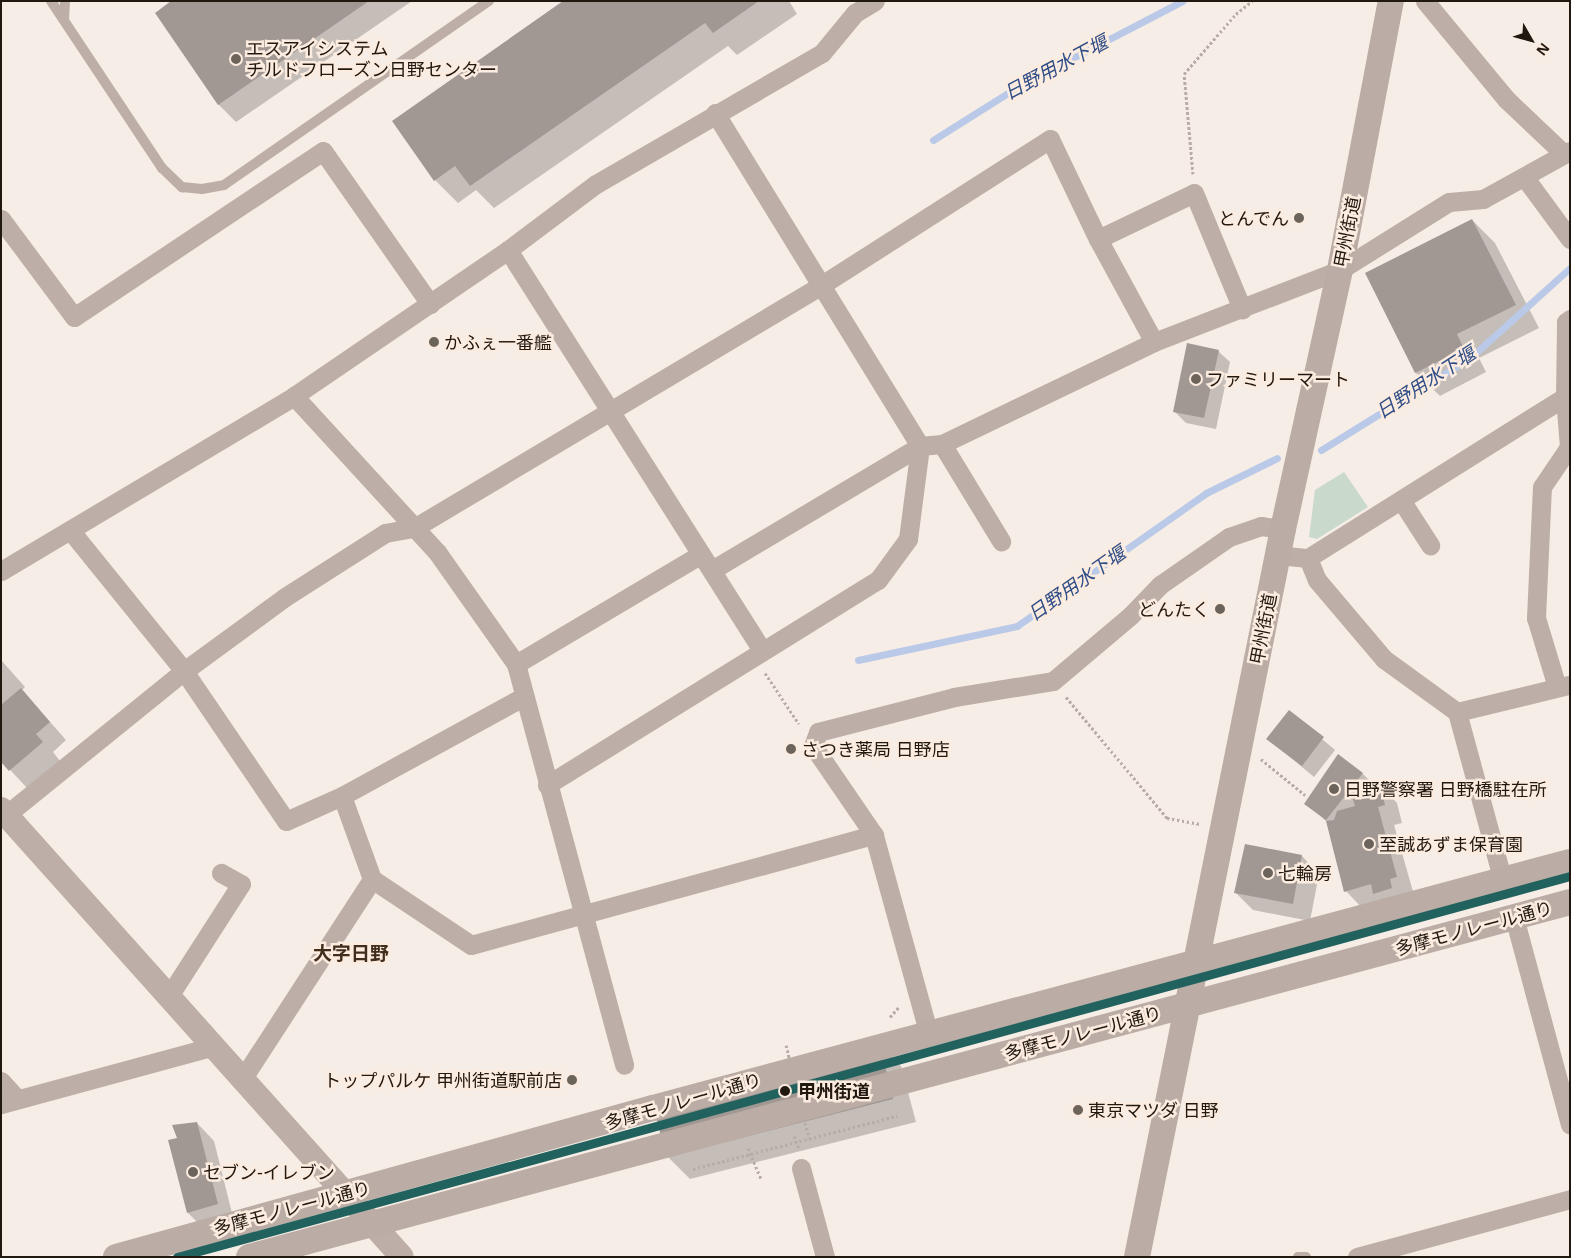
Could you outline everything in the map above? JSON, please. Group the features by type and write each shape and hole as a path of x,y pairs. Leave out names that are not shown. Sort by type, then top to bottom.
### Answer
{"main road":[{"name":"甲州街道","path":"1137,1257 1186,1005 1283,529 1340,270 1391,1"},
{"name":"多摩モノレール通り","path":"116,1257 1195,962 1570,862"},
{"name":"多摩モノレール通り","path":"249,1257 371,1222 785,1114 1570,902"}],"street":[{"path":"1,571 294,396 508,250 596,184 822,52 855,14 875,1"},
{"path":"712,570 920,446 942,444 1154,342 1340,270 1449,202 1483,199 1525,178 1566,152 1506,99 1425,1"},
{"path":"547,784 878,580 908,539 920,446 715,113"},
{"path":"402,1257 4,812 184,671 285,597 385,533 414,528 820,286 1050,139 1098,239 1154,342"},
{"path":"1,219 74,317 323,152 430,304"},
{"path":"1525,178 1570,239"},
{"path":"1098,239 1194,193 1242,309"},
{"path":"508,250 612,410 712,570 758,653"},
{"path":"1457,712 1563,686 1536,618 1542,487 1570,448 1565,397 1566,322 1570,319"},
{"path":"294,396 437,552 516,664 523,697 624,1066"},
{"path":"1278,555 1308,558 1565,397"},
{"path":"942,444 1001,541"},
{"path":"1402,500 1430,545"},
{"path":"929,1035 874,835 813,746 818,732 954,696 1053,681 1131,615 1160,585 1229,537 1246,528 1261,526 1283,529"},
{"path":"70,530 184,671 286,821 342,796 523,697"},
{"path":"516,664 701,554"},
{"path":"1308,558 1318,580 1384,659 1457,712 1503,881"},
{"path":"342,796 372,879 471,945 874,835"},
{"path":"169,996 241,884 221,873"},
{"path":"243,1078 372,879"},
{"path":"1514,917 1564,1082 1570,1126"},
{"path":"1,1081 9,1102 214,1046"},
{"path":"801,1168 825,1257"},
{"path":"1357,1257 1570,1199"}],"lane":[{"path":"51,1 162,168 182,187 202,189 224,185 489,1"},
{"path":"64,20 65,1"},
{"path":"1298,1257 1306,1257"}],"path":[{"path":"1194,193 1184,74 1236,14 1252,1"},
{"path":"758,653 813,746"},
{"path":"1053,681 1166,818 1200,824"},
{"path":"1256,756 1305,795"},
{"path":"786,1045 809,1138"},
{"path":"785,1114 800,1152 801,1168"},
{"path":"692,1169 897,1116"},
{"path":"740,1126 761,1179"}],"green space":[{"path":"1344,472 1368,507 1317,539 1309,537 1315,490"}],"building":[{"name":"エスアイシステム チルドフローズン日野センター","path":"171,1 369,1 218,105 155,13"},
{"path":"563,1 759,1 713,33 705,23 470,186 455,166 434,181 392,121"},
{"path":"1472,219 1516,305 1457,334 1464,349 1415,373 1365,273"},
{"path":"1187,343 1219,350 1204,418 1173,412"},
{"path":"21,688 50,722 36,734 43,742 9,771 1,762 1,705"},
{"path":"1289,710 1324,737 1302,766 1266,739"},
{"path":"1338,754 1363,773 1326,820 1304,804"},
{"path":"1380,784 1385,805 1378,807 1397,877 1390,879 1392,888 1373,894 1371,884 1344,892 1326,821 1334,820 1337,811 1355,806 1351,792"},
{"path":"1245,844 1302,855 1293,904 1234,893"},
{"path":"879,1041 893,1099 666,1157 652,1100"},
{"name":"セブン-イレブン","path":"197,1122 218,1204 187,1213 168,1140 177,1138 172,1125"}],"waterway":[{"name":"日野用水下堰","path":"933,140 1019,86 1182,1"},
{"name":"日野用水下堰","path":"1321,450 1471,357 1570,268"},
{"name":"日野用水下堰","path":"858,660 1017,626 1206,493 1277,458"}],"transit line":[{"path":"177,1257 1570,876"}],"place":[{"name":"エスアイシステム チルドフローズン日野センター","path":"236,59"},
{"name":"とんでん","path":"1299,218"},
{"name":"かふぇ一番艦","path":"434,342"},
{"name":"ファミリーマート","path":"1196,379"},
{"name":"どんたく","path":"1220,609"},
{"name":"さつき薬局 日野店","path":"791,749"},
{"name":"日野警察署 日野橋駐在所","path":"1334,789"},
{"name":"至誠あずま保育園","path":"1369,844"},
{"name":"七輪房","path":"1268,873"},
{"name":"トップパルケ 甲州街道駅前店","path":"572,1080"},
{"name":"甲州街道","path":"785,1091"},
{"name":"東京マツダ 日野","path":"1078,1110"},
{"name":"セブン-イレブン","path":"193,1172"}],"district":[{"name":"大字日野","path":"351,954"}]}
